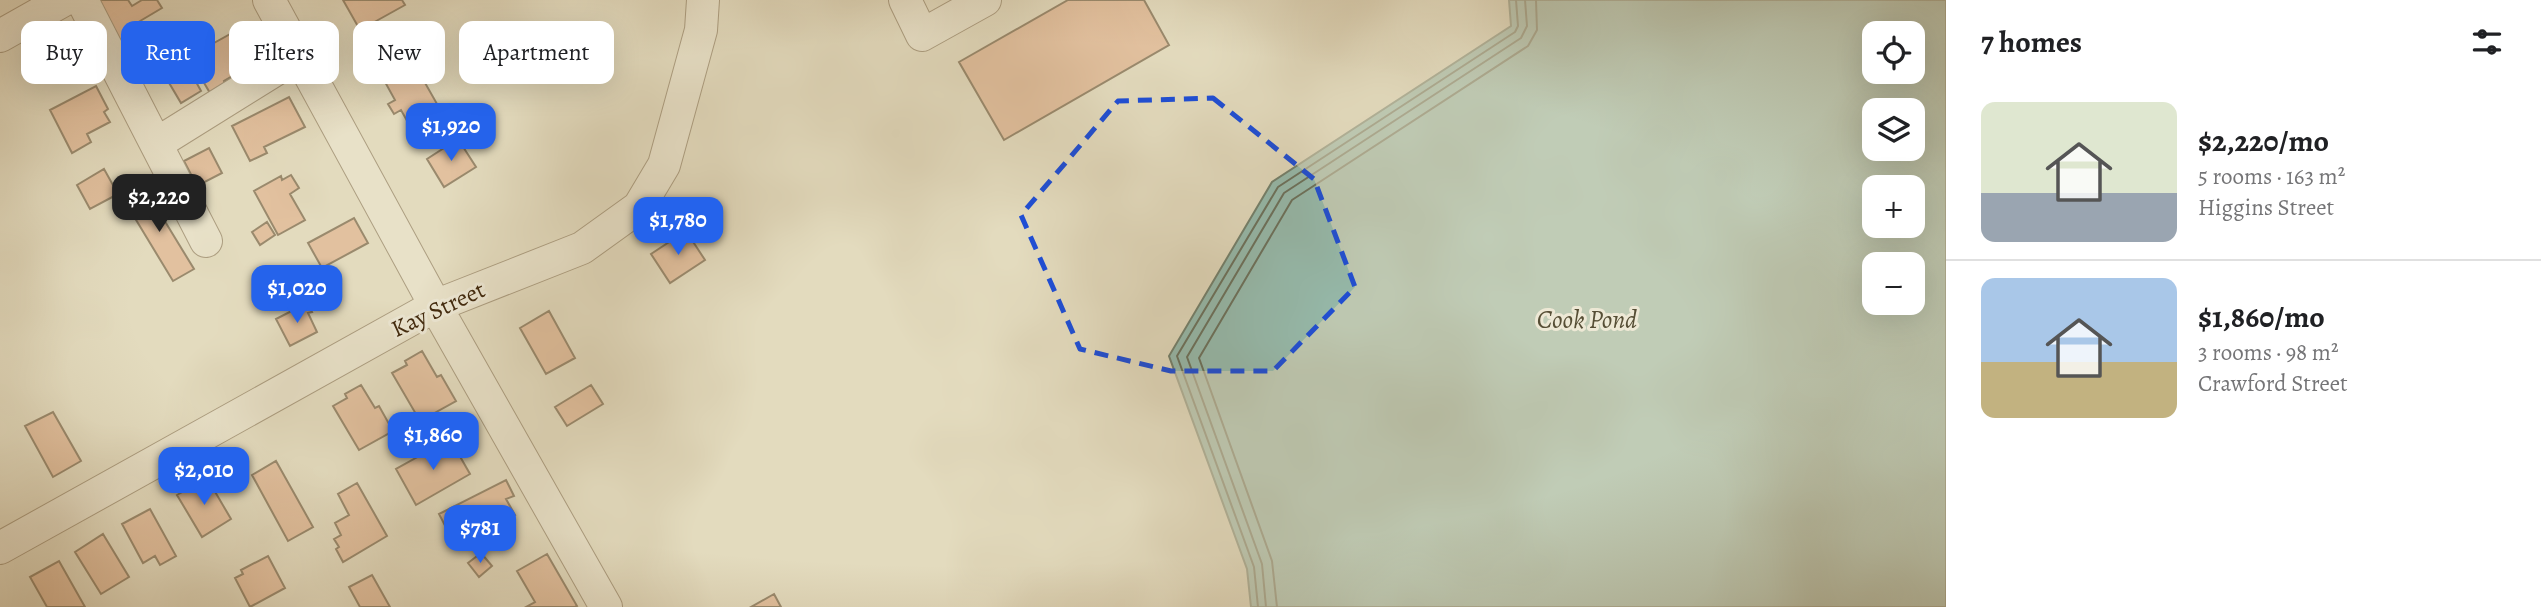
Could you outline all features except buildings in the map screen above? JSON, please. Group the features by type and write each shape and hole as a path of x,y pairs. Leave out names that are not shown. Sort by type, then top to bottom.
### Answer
{"street":[{"path":"0,36 64,0"},
{"path":"82,0 206,241"},
{"path":"269,0 280,21"},
{"name":"Kay Street","path":"0,548 435,306 582,248 639,207 664,166 701,30 703,0"},
{"path":"905,0 922,35 985,0"},
{"path":"156,144 252,84"},
{"path":"315,84 435,306 606,607"}],"highlighted area":[{"path":"1213,98 1314,179 1355,287 1273,371 1171,371 1080,349 1021,215 1118,101"}],"water":[{"name":"Cook Pond","path":"1509,0 1946,0 1946,607 1251,607 1247,569 1169,356 1272,182 1511,26"}]}
